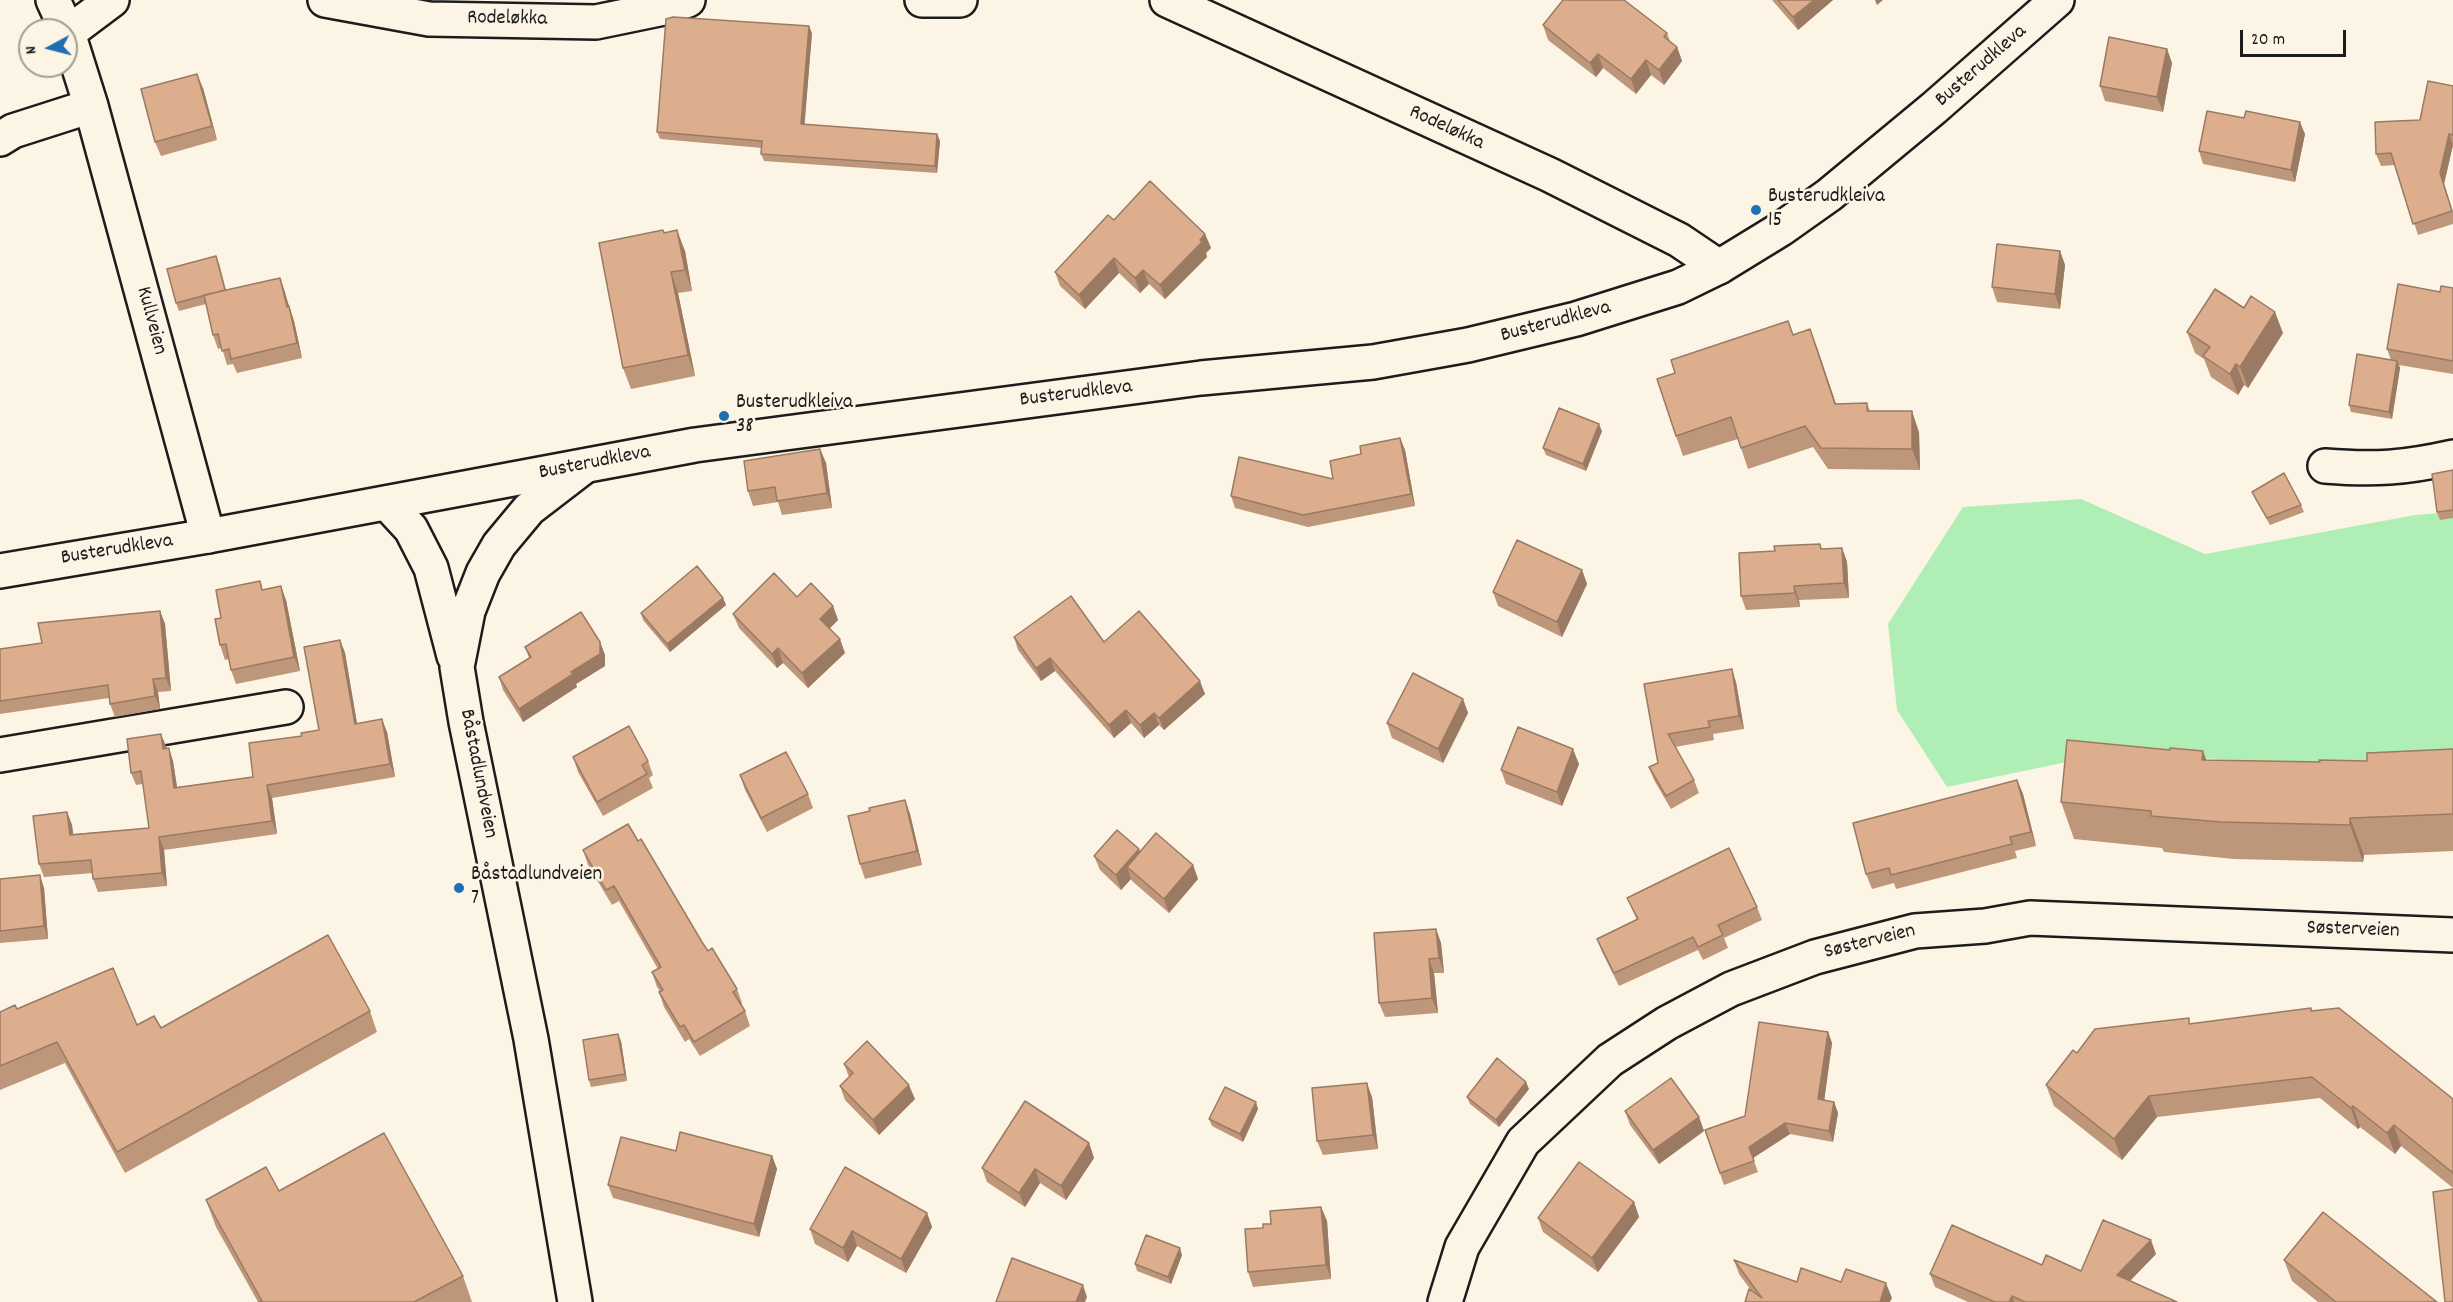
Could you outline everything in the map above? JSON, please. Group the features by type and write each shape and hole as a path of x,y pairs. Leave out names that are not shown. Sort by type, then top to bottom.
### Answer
{"street":[{"name":"Kullveien","path":"53,0 61,18"},
{"path":"78,26 112,0"},
{"name":"Rodeløkka","path":"325,0 429,19 596,22 664,8 688,0"},
{"path":"922,0 960,0"},
{"name":"Rodeløkka","path":"1167,0 1550,175 1679,240 1719,267"},
{"name":"Busterudkleva","path":"0,570 208,536 680,447 1200,378 1373,362 1468,345 1628,304 1678,287 1719,267 1781,229 1829,195 1983,67 2057,0"},
{"name":"Kullveien","path":"78,65 208,536"},
{"path":"0,139 13,131 91,106"},
{"path":"2325,466 2379,470 2413,466 2453,457"},
{"name":"Båstadlundveien","path":"575,1302 531,1039 466,722 457,667 468,611 483,573 499,545 529,509 585,466"},
{"path":"387,503 411,530 431,568 457,667"},
{"path":"0,755 286,707"},
{"name":"Søsterveien","path":"1445,1302 1462,1247 1523,1142 1602,1068 1683,1014 1731,989 1815,957 1915,931 1985,926 2030,918 2453,935"}],"green space":[{"path":"2081,499 2205,554 2415,515 2453,512 2453,772 2110,753 1947,787 1897,710 1888,624 1963,507"}],"building":[{"path":"1563,0 1624,0 1667,33 1664,37 1677,47 1659,70 1646,60 1631,79 1598,54 1590,63 1543,25"},
{"path":"1778,0 1814,0 1793,17"},
{"path":"673,17 809,26 801,124 937,134 935,166 761,154 762,141 657,132 666,19"},
{"path":"2109,37 2167,49 2157,97 2100,86"},
{"path":"197,74 212,126 155,142 141,89"},
{"path":"2428,81 2453,86 2453,135 2449,134 2440,173 2452,211 2413,224 2391,153 2376,154 2375,122 2420,120"},
{"path":"2207,111 2244,118 2246,111 2300,122 2291,170 2199,151"},
{"path":"1150,181 1205,234 1200,240 1202,242 1160,285 1143,270 1135,278 1114,258 1079,295 1055,272 1108,215 1114,220"},
{"path":"663,230 664,233 677,230 685,270 671,272 688,355 623,368 599,243"},
{"path":"1997,244 2060,251 2055,294 1992,287"},
{"path":"216,256 225,290 176,303 167,269"},
{"path":"280,278 297,343 231,359 229,349 222,351 218,334 213,335 204,295"},
{"path":"2398,284 2440,292 2441,286 2453,288 2453,361 2387,349"},
{"path":"2215,289 2244,308 2251,296 2275,312 2240,367 2236,364 2230,374 2203,356 2210,347 2187,332"},
{"path":"1788,321 1793,335 1810,329 1835,404 1867,403 1867,411 1912,411 1912,449 1821,448 1805,426 1741,448 1731,417 1676,436 1657,379 1675,373 1671,360"},
{"path":"2357,354 2397,361 2389,412 2349,405"},
{"path":"1559,408 1599,424 1583,464 1543,448"},
{"path":"1400,438 1411,494 1303,515 1231,496 1239,457 1333,479 1330,461 1361,454 1360,446"},
{"path":"820,449 827,493 777,501 775,487 748,491 744,461"},
{"path":"2453,470 2453,510 2437,512 2432,474"},
{"path":"2284,473 2301,505 2267,518 2252,492"},
{"path":"1517,540 1582,570 1557,622 1493,592"},
{"path":"1820,544 1821,549 1842,548 1844,583 1794,586 1795,593 1741,596 1739,553 1775,551 1774,546"},
{"path":"697,566 723,598 667,644 641,613"},
{"path":"774,573 797,597 811,583 833,606 820,619 840,639 802,673 778,648 772,654 733,614"},
{"path":"260,581 262,590 281,586 294,657 231,670 226,644 220,645 215,619 221,618 216,590"},
{"path":"1071,596 1104,642 1139,611 1200,681 1159,718 1154,713 1140,725 1126,710 1109,725 1050,658 1036,668 1014,637"},
{"path":"160,611 166,678 153,679 155,696 110,704 108,685 0,701 0,649 42,643 38,623"},
{"path":"581,612 600,642 600,654 519,709 499,677 531,657 525,647"},
{"path":"340,640 355,724 382,719 390,764 267,785 272,821 159,837 162,873 93,879 91,860 39,864 33,816 67,812 70,835 149,828 141,771 131,773 127,739 161,734 163,749 169,748 174,788 253,777 249,743 302,736 301,733 319,730 304,647"},
{"path":"1732,669 1739,716 1708,721 1710,727 1668,734 1694,780 1666,796 1649,767 1658,763 1644,684"},
{"path":"1413,673 1463,699 1438,749 1387,723"},
{"path":"629,726 648,761 642,765 647,774 597,802 573,757"},
{"path":"1518,727 1573,749 1557,792 1501,770"},
{"path":"2067,740 2203,751 2202,760 2367,761 2367,753 2453,749 2453,814 2350,818 2350,825 2221,822 2151,816 2151,811 2061,802"},
{"path":"786,752 808,794 761,818 740,775"},
{"path":"2017,780 2031,832 2010,837 2012,844 1891,875 1889,868 1866,874 1853,823"},
{"path":"905,800 917,851 860,864 848,816 870,811 869,808"},
{"path":"628,824 638,841 641,839 708,951 712,948 737,989 733,992 745,1011 694,1042 684,1025 680,1027 659,992 663,990 652,972 661,967 614,886 606,890 583,850"},
{"path":"1117,830 1139,849 1116,875 1094,856"},
{"path":"1156,833 1193,865 1164,899 1127,867"},
{"path":"1729,848 1757,907 1718,925 1723,935 1698,947 1693,937 1614,973 1597,939 1638,919 1627,898"},
{"path":"40,875 44,926 0,931 0,879"},
{"path":"1436,929 1439,958 1429,959 1432,998 1379,1003 1374,933"},
{"path":"328,935 370,1011 117,1152 57,1042 0,1066 0,1012 15,1005 17,1009 113,968 137,1025 154,1016 161,1028"},
{"path":"2311,1008 2311,1011 2339,1008 2453,1099 2453,1173 2394,1125 2387,1133 2312,1077 2149,1096 2114,1139 2046,1085 2073,1050 2077,1053 2095,1029 2189,1018 2189,1024"},
{"path":"1759,1022 1828,1032 1818,1099 1834,1102 1829,1131 1785,1123 1749,1147 1754,1161 1720,1173 1705,1130 1745,1116"},
{"path":"618,1034 625,1074 589,1080 583,1040"},
{"path":"867,1041 909,1085 873,1120 840,1086 853,1073 844,1064"},
{"path":"1497,1058 1526,1082 1496,1120 1467,1097"},
{"path":"1671,1078 1699,1117 1653,1150 1625,1111"},
{"path":"1367,1083 1373,1135 1317,1141 1312,1088"},
{"path":"1225,1087 1256,1102 1240,1134 1209,1119"},
{"path":"1025,1101 1089,1143 1061,1186 1035,1169 1019,1193 982,1168"},
{"path":"680,1132 772,1156 754,1224 608,1185 621,1137 676,1151"},
{"path":"384,1133 463,1276 414,1302 259,1302 262,1301 206,1200 266,1167 279,1191"},
{"path":"1579,1162 1634,1202 1592,1258 1538,1218"},
{"path":"845,1167 927,1213 901,1259 852,1231 843,1248 810,1229"},
{"path":"2453,1189 2453,1302 2445,1302 2433,1192"},
{"path":"1321,1207 1326,1265 1248,1272 1245,1229 1263,1228 1263,1224 1271,1224 1270,1211"},
{"path":"2323,1212 2437,1302 2336,1302 2284,1260"},
{"path":"2103,1220 2151,1240 2117,1275 2177,1302 2025,1302 2012,1296 2009,1302 1995,1302 1930,1274 1952,1225 2042,1265 2046,1255 2081,1271"},
{"path":"1146,1235 1180,1248 1168,1277 1135,1264"},
{"path":"1012,1258 1083,1285 1076,1302 996,1302"},
{"path":"1734,1260 1797,1282 1801,1268 1841,1282 1846,1269 1886,1283 1880,1302 1745,1302 1749,1289 1762,1298"}],"place":[{"name":"Busterudkleiva 15","path":"1756,210"},
{"name":"Busterudkleiva 38","path":"724,416"},
{"name":"Båstadlundveien 7","path":"459,888"}]}
